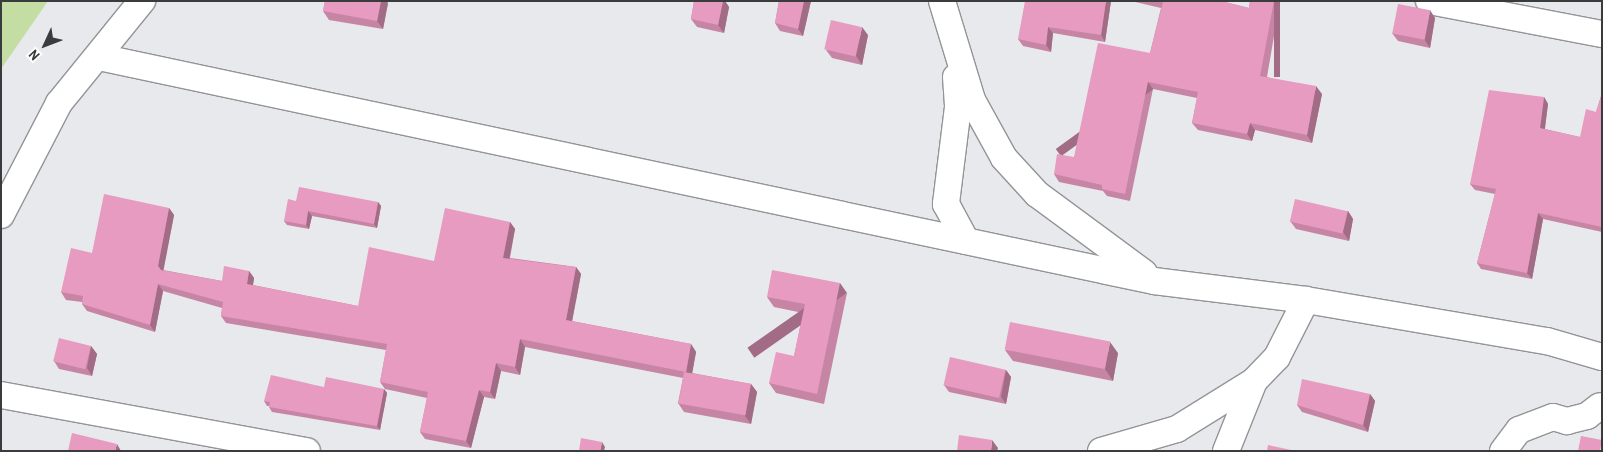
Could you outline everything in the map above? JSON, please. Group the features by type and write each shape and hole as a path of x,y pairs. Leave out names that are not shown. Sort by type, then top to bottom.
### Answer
{"street":[{"path":"1,215 59,103 99,57 142,1"},
{"path":"1428,1 1602,34"},
{"path":"947,13 958,107 946,204 966,241"},
{"path":"947,13 972,100 1004,158 1037,194 1076,226 1154,280"},
{"path":"99,57 1154,280 1306,300 1547,341 1602,357"},
{"path":"1101,451 1177,429 1254,381 1277,357 1306,300"},
{"path":"1226,451 1254,381"},
{"path":"1,395 252,445 306,451"},
{"path":"1504,451 1519,430 1553,417 1567,421 1587,416 1600,406"}],"green space":[{"path":"1,1 48,1 1,69"}],"building":[{"path":"325,1 381,1 377,21 323,11"},
{"path":"694,1 723,1 718,25 691,19"},
{"path":"779,1 804,1 798,29 775,23"},
{"path":"1025,1 1106,1 1101,35 1048,27 1046,45 1018,39"},
{"path":"1160,1 1221,1 1249,8 1250,1 1274,1 1260,76 1316,86 1307,135 1250,123 1247,134 1192,123 1198,92 1148,82 1125,194 1102,189 1102,185 1054,174 1057,154 1074,157 1098,43 1150,53 1163,2"},
{"path":"1398,4 1430,10 1425,40 1392,33"},
{"path":"831,20 862,27 855,56 824,49"},
{"path":"1489,90 1544,97 1540,128 1580,137 1586,109 1596,112 1602,93 1602,227 1538,213 1527,273 1477,263 1496,189 1470,184"},
{"path":"299,187 378,202 374,224 308,211 306,225 284,221 288,199 296,201"},
{"path":"104,194 169,208 158,266 161,270 222,281 224,266 249,271 247,284 358,306 369,247 434,261 445,208 510,222 503,258 576,267 566,320 691,344 686,372 520,339 515,367 496,363 490,392 479,390 466,441 420,432 428,392 380,382 387,344 221,316 223,302 158,284 150,325 82,304 83,296 61,292 71,248 92,253"},
{"path":"1295,199 1348,211 1342,234 1290,221"},
{"path":"772,270 840,283 817,394 769,383 776,352 794,356 805,304 767,297"},
{"path":"1010,322 1110,341 1105,369 1005,349"},
{"path":"59,338 91,346 85,369 53,361"},
{"path":"950,357 1006,370 999,398 943,385"},
{"path":"684,372 751,384 745,415 678,404"},
{"path":"271,375 324,387 326,377 384,389 377,426 269,407 270,402 264,401"},
{"path":"1302,379 1370,394 1363,425 1297,405"},
{"path":"72,433 117,444 115,451 68,451"},
{"path":"959,435 992,440 991,451 957,451"},
{"path":"1581,436 1602,440 1600,451 1578,451"},
{"path":"581,438 602,442 600,451 579,451"},
{"path":"1268,445 1296,451 1267,451"}]}
